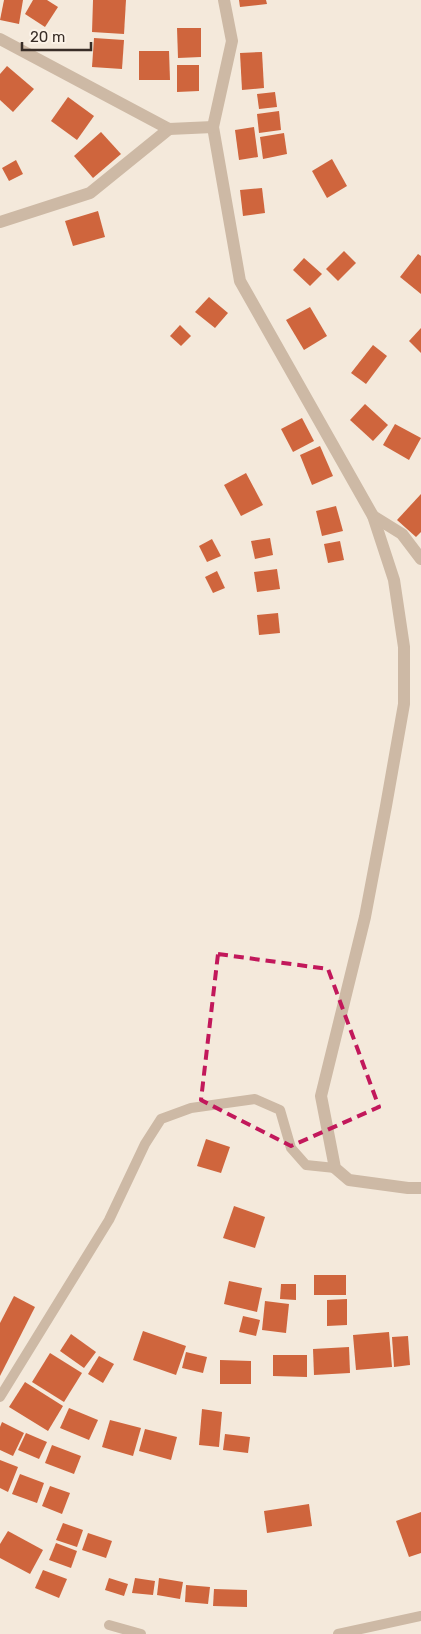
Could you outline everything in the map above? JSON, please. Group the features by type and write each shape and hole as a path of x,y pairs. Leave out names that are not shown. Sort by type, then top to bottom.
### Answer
{"street":[{"path":"224,0 232,41 213,127 240,280 373,516 394,580 404,647 404,704 364,917 321,1096 335,1168 348,1180 421,1188"},
{"path":"0,39 168,130 213,127"},
{"path":"0,222 90,192 168,130"},
{"path":"373,516 402,534 421,559"}],"lane":[{"path":"0,1397 109,1220 145,1144 161,1119 191,1108 255,1099 280,1110 291,1148 306,1165 335,1168"},
{"path":"338,1634 421,1616"},
{"path":"109,1625 141,1634"}],"highlighted area":[{"path":"218,954 328,969 379,1107 291,1146 201,1100"}],"building":[{"path":"4,0 23,0 19,24 0,20"},
{"path":"33,0 47,0 58,7 45,27 25,14"},
{"path":"93,0 126,0 124,34 92,32"},
{"path":"239,0 266,0 267,4 240,7"},
{"path":"177,28 201,28 201,57 178,58"},
{"path":"94,38 124,40 122,69 92,67"},
{"path":"139,51 169,51 170,80 139,80"},
{"path":"262,52 264,88 242,90 240,53"},
{"path":"177,65 199,65 199,91 177,92"},
{"path":"7,66 34,89 13,112 0,100 0,74"},
{"path":"275,92 277,107 259,109 257,94"},
{"path":"68,97 94,116 77,140 51,121"},
{"path":"279,111 281,130 259,133 257,114"},
{"path":"254,127 258,157 239,160 235,130"},
{"path":"101,132 121,154 93,178 74,156"},
{"path":"284,133 287,154 263,159 260,137"},
{"path":"332,159 347,186 327,198 312,171"},
{"path":"16,160 23,174 9,181 2,168"},
{"path":"262,188 265,213 243,216 240,190"},
{"path":"98,211 105,237 73,246 65,221"},
{"path":"344,251 356,263 338,281 326,269"},
{"path":"418,254 421,256 421,294 400,277"},
{"path":"304,258 322,274 310,286 293,270"},
{"path":"209,297 228,313 215,328 195,312"},
{"path":"310,307 327,336 304,350 286,320"},
{"path":"180,325 191,336 181,346 170,336"},
{"path":"421,328 421,353 409,341"},
{"path":"373,345 387,356 366,384 351,373"},
{"path":"365,404 388,425 373,441 350,420"},
{"path":"302,418 314,441 293,452 281,429"},
{"path":"395,424 421,438 409,460 383,445"},
{"path":"320,446 333,476 312,485 300,455"},
{"path":"246,473 263,505 241,516 224,485"},
{"path":"421,494 421,532 416,537 397,520"},
{"path":"336,506 343,531 322,536 316,511"},
{"path":"270,538 273,555 255,559 251,541"},
{"path":"212,539 221,556 207,562 199,546"},
{"path":"340,541 344,560 328,563 324,544"},
{"path":"277,569 280,589 257,592 254,572"},
{"path":"217,571 225,588 213,593 205,577"},
{"path":"278,613 280,633 259,635 257,615"},
{"path":"206,1139 230,1147 221,1173 197,1166"},
{"path":"234,1206 265,1217 255,1248 223,1238"},
{"path":"314,1275 346,1275 346,1295 314,1295"},
{"path":"229,1281 262,1288 257,1312 224,1304"},
{"path":"281,1284 296,1284 296,1300 280,1299"},
{"path":"14,1296 35,1307 0,1376 0,1323"},
{"path":"347,1299 347,1325 327,1326 327,1300"},
{"path":"265,1301 289,1304 286,1333 262,1330"},
{"path":"243,1316 260,1320 256,1336 239,1332"},
{"path":"143,1331 186,1346 176,1375 133,1360"},
{"path":"389,1332 392,1367 356,1370 353,1335"},
{"path":"71,1334 96,1352 84,1368 60,1351"},
{"path":"408,1336 410,1365 394,1367 392,1337"},
{"path":"349,1347 350,1373 314,1375 313,1349"},
{"path":"186,1352 207,1357 203,1373 182,1368"},
{"path":"50,1353 82,1373 64,1402 32,1382"},
{"path":"273,1355 307,1355 307,1377 273,1376"},
{"path":"99,1356 114,1364 103,1383 88,1374"},
{"path":"220,1360 251,1361 251,1384 220,1384"},
{"path":"25,1382 63,1406 48,1431 9,1407"},
{"path":"69,1408 98,1420 89,1440 60,1428"},
{"path":"202,1409 222,1412 219,1447 199,1445"},
{"path":"110,1420 141,1428 133,1456 102,1447"},
{"path":"2,1422 24,1433 13,1456 0,1450 0,1427"},
{"path":"145,1429 177,1437 171,1460 139,1451"},
{"path":"26,1433 47,1442 39,1459 18,1450"},
{"path":"225,1434 250,1437 248,1453 223,1450"},
{"path":"52,1445 81,1456 74,1474 45,1463"},
{"path":"0,1460 18,1467 8,1492 0,1488"},
{"path":"20,1474 44,1483 37,1503 12,1494"},
{"path":"50,1486 70,1493 62,1514 42,1506"},
{"path":"309,1504 312,1526 267,1533 264,1511"},
{"path":"421,1512 421,1553 409,1557 396,1521"},
{"path":"63,1523 83,1530 77,1547 56,1540"},
{"path":"8,1531 43,1550 30,1574 0,1558 0,1544"},
{"path":"88,1533 112,1541 106,1558 82,1550"},
{"path":"56,1543 77,1551 71,1568 49,1560"},
{"path":"43,1570 67,1579 59,1598 35,1588"},
{"path":"109,1578 128,1584 124,1596 105,1590"},
{"path":"135,1578 155,1581 153,1595 132,1593"},
{"path":"159,1578 183,1582 180,1599 157,1595"},
{"path":"186,1585 210,1587 208,1604 185,1602"},
{"path":"214,1589 247,1590 247,1607 213,1606"}]}
